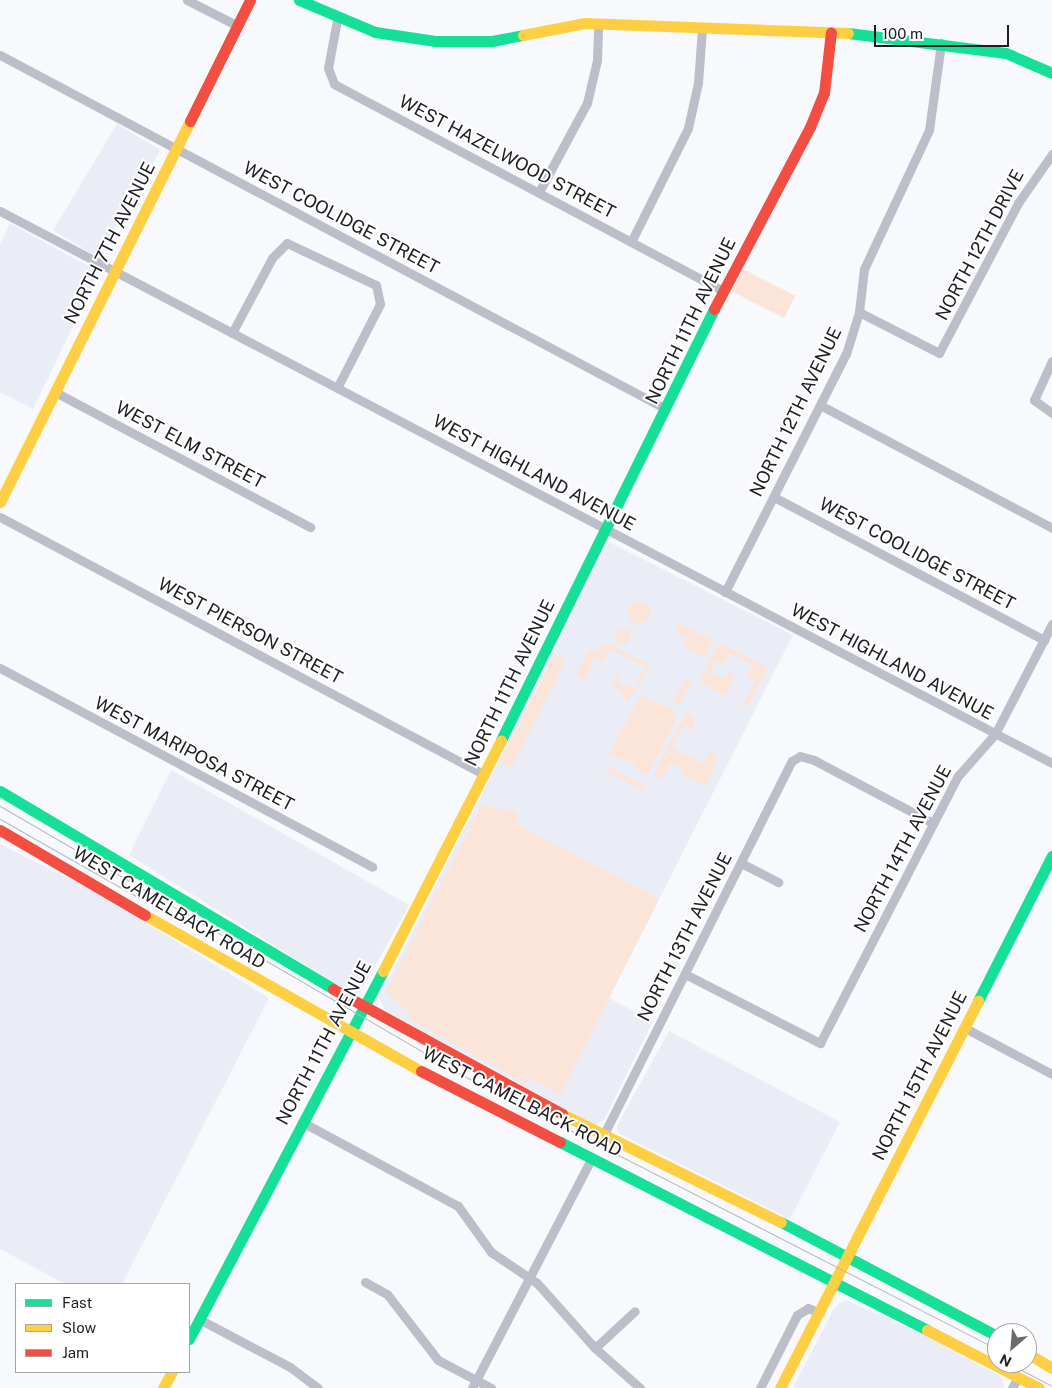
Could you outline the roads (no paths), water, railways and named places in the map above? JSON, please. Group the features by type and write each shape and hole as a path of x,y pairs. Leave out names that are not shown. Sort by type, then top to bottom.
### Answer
{"main road":[{"name":"NORTH 7TH AVENUE","path":"0,502 250,0"},
{"path":"299,0 337,20 375,32 454,43 492,41 569,24 598,23 831,32 941,43 1006,53 1052,74"},
{"name":"NORTH 11TH AVENUE","path":"190,1337 485,775 723,291 818,110 827,77 831,32"},
{"name":"WEST CAMELBACK ROAD","path":"0,792 364,1006 603,1136 848,1256 987,1331"},
{"name":"WEST CAMELBACK ROAD","path":"0,830 349,1034 1039,1388"},
{"name":"NORTH 15TH AVENUE","path":"780,1388 1052,856"},
{"path":"1037,1360 1052,1368"},
{"path":"163,1388 171,1373"}],"street":[{"path":"187,0 238,26"},
{"name":"WEST HAZELWOOD STREET","path":"337,20 328,68 334,84 723,291"},
{"path":"539,192 587,103 597,60 598,23"},
{"path":"631,242 688,128 698,83 702,28"},
{"name":"NORTH 12TH AVENUE","path":"725,592 846,354 859,312 864,269 929,130 941,43"},
{"name":"WEST COOLIDGE STREET","path":"0,55 666,409"},
{"name":"NORTH 12TH DRIVE","path":"859,312 939,353 1018,203 1052,154"},
{"name":"WEST HIGHLAND AVENUE","path":"0,211 1052,763"},
{"path":"232,333 272,258 287,243 376,285 380,304 337,388"},
{"path":"1052,361 1034,400 1052,413"},
{"name":"WEST ELM STREET","path":"55,392 310,527"},
{"path":"820,405 1052,528"},
{"name":"WEST COOLIDGE STREET","path":"774,497 1044,640"},
{"name":"WEST PIERSON STREET","path":"0,517 485,775"},
{"name":"NORTH 14TH AVENUE","path":"685,974 820,1044 958,776 995,734 1052,624"},
{"name":"WEST MARIPOSA STREET","path":"0,668 372,867"},
{"name":"NORTH 13TH AVENUE","path":"603,1136 792,761 800,756 933,824"},
{"path":"741,863 778,882"},
{"path":"965,1028 1052,1074"},
{"path":"302,1122 450,1200 466,1214 501,1262 529,1278 547,1292 595,1348 640,1388"},
{"path":"474,1384 592,1157"},
{"path":"365,1282 387,1294 438,1360 474,1384 491,1388"},
{"path":"760,1388 797,1315 808,1308 820,1312"},
{"path":"595,1348 636,1311"},
{"path":"199,1319 290,1367 318,1388"},
{"path":"1012,1388 1018,1377"}],"tram line":[{"path":"0,806 468,1078 987,1344"},
{"path":"0,819 139,898"},
{"path":"1027,1373 1052,1386"}]}
